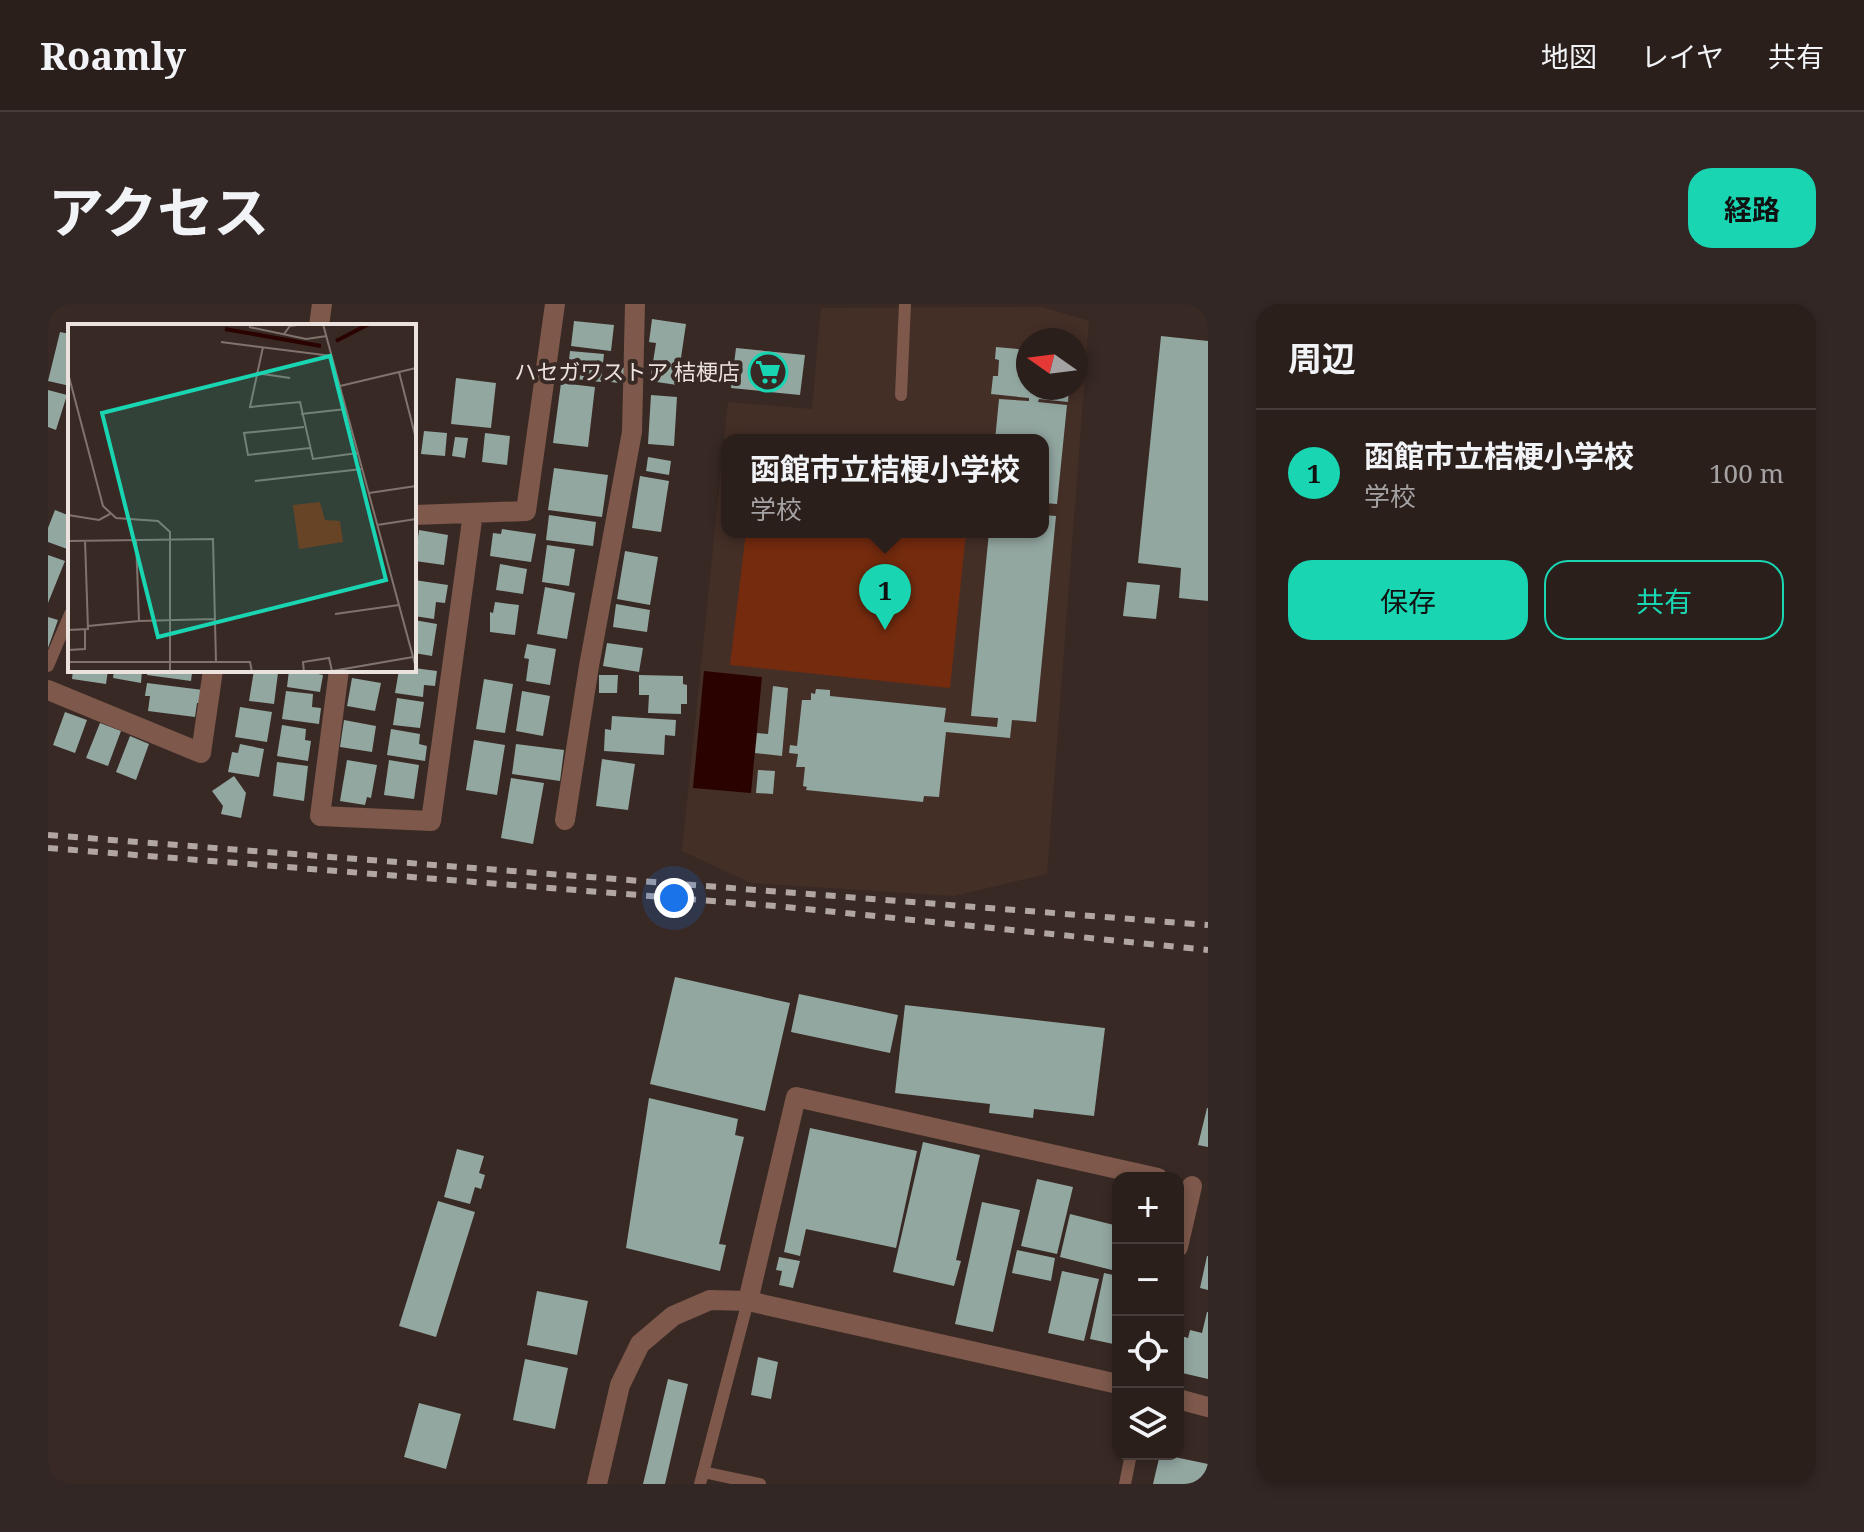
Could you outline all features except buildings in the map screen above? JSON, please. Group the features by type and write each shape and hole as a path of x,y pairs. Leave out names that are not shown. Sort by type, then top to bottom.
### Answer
{"street":[{"path":"319,324 322,304"},
{"path":"416,515 526,511 555,304"},
{"path":"565,820 589,666 632,432 635,304"},
{"path":"339,672 320,816 431,821 473,513"},
{"path":"48,690 201,753 213,672"},
{"path":"748,1301 796,1097 1131,1172"},
{"path":"1179,1244 1193,1186"},
{"path":"597,1484 620,1385 640,1344 673,1316 710,1300 748,1301 1112,1383"},
{"path":"1184,1401 1208,1407"}],"lane":[{"path":"901,395 905,304"},
{"path":"48,666 68,619"},
{"path":"748,1301 702,1478 760,1484"},
{"path":"1125,1484 1130,1460"}],"shaded area":[{"path":"1042,307 1089,321 1088,334 1088,328 1016,328 1016,400 1083,400 1047,874 954,896 751,883 682,851 721,470 721,538 1049,538 1049,434 725,434 728,402 812,409 821,308"},
{"path":"745,538 965,538 950,688 730,665"},
{"path":"704,671 762,677 751,793 693,788"}],"railway":[{"path":"48,835 1208,925"},
{"path":"48,848 776,906 1208,950"}],"place":[{"name":"ハセガワストア 桔梗店","path":"768,372"},
{"name":"函館市立桔梗小学校","path":"885,630"}]}
